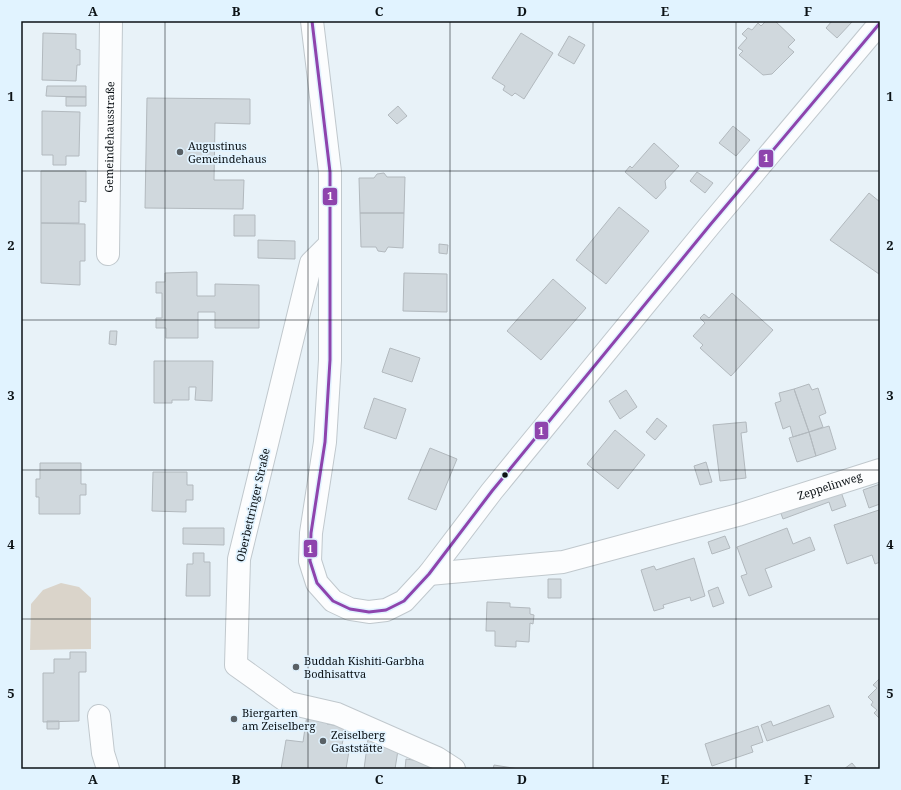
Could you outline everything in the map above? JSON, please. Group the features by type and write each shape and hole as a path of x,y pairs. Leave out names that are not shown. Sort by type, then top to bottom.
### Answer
{"street":[{"name":"Gemeindehausstraße","path":"108,254 111,21"},
{"path":"312,21 330,172 330,360 325,435 311,533 310,561 317,583 333,601 350,609 368,612 386,610 404,601 429,574 530,443 880,24"},
{"name":"Oberbettringer Straße","path":"330,244 311,263 239,559 236,665 289,703 337,714 437,758 454,769"},
{"name":"Zeppelinweg","path":"429,574 563,562 738,515 880,470"},
{"path":"99,716 103,753 108,769"}],"shaded area":[{"path":"61,583 79,587 91,598 91,649 30,650 31,604 43,590"}],"building":[{"path":"766,21 775,21 795,40 788,47 794,52 772,74 763,75 739,55 743,51 738,48 747,38 742,34 748,28 752,30 758,23 761,26"},
{"path":"832,21 852,22 837,38 826,28"},
{"path":"43,33 76,34 76,49 80,50 80,65 77,65 76,81 42,80"},
{"path":"521,33 553,53 524,99 515,93 512,96 503,90 505,86 492,78"},
{"path":"569,36 585,45 574,64 558,55"},
{"path":"47,86 86,86 86,97 46,96"},
{"path":"66,97 86,97 86,106 66,106"},
{"name":"Augustinus Gemeindehaus","path":"147,98 250,99 250,124 215,123 214,180 244,180 243,209 145,208"},
{"path":"398,106 407,116 397,124 388,115"},
{"path":"42,111 80,112 79,156 66,156 66,165 53,165 53,155 42,155"},
{"path":"733,126 750,140 736,156 719,143"},
{"path":"654,143 679,166 665,181 666,188 656,199 625,172 630,166 632,168"},
{"path":"41,171 86,171 86,202 79,201 79,223 41,223"},
{"path":"697,172 713,183 705,193 690,181"},
{"path":"384,173 387,177 405,177 404,213 360,213 359,178 374,178 377,174"},
{"path":"869,193 880,202 879,274 830,240"},
{"path":"619,207 649,231 606,284 576,260"},
{"path":"360,213 404,213 403,248 388,247 385,252 378,251 376,247 361,247"},
{"path":"234,215 255,215 255,236 234,236"},
{"path":"41,223 85,224 85,261 80,261 80,285 41,283"},
{"path":"258,240 295,241 295,259 258,258"},
{"path":"439,244 448,245 447,254 439,253"},
{"path":"197,272 197,296 215,296 215,284 259,285 259,328 215,328 215,312 198,312 198,338 166,338 166,328 156,328 156,318 162,318 162,293 156,293 156,282 165,282 165,273"},
{"path":"404,273 447,274 447,312 403,311"},
{"path":"553,279 586,308 541,360 507,331"},
{"path":"732,293 773,330 731,376 700,348 703,345 693,336 705,323 700,318 704,314 709,318"},
{"path":"110,331 117,331 116,345 109,344"},
{"path":"390,348 420,358 412,382 382,372"},
{"path":"154,361 213,361 212,401 195,400 196,387 189,387 189,400 172,400 172,403 154,403"},
{"path":"809,384 812,390 818,388 826,413 819,416 823,427 809,432 794,389"},
{"path":"794,389 809,432 793,437 790,426 783,429 775,403 781,401 779,393"},
{"path":"626,390 637,407 620,419 609,401"},
{"path":"374,398 406,409 396,439 364,428"},
{"path":"657,418 667,426 655,440 646,432"},
{"path":"746,422 747,432 741,433 746,478 720,481 713,425"},
{"path":"829,426 836,449 816,456 809,432"},
{"path":"615,430 645,455 618,489 587,464"},
{"path":"809,432 816,456 797,462 789,438"},
{"path":"430,448 457,459 436,510 408,499"},
{"path":"706,462 712,482 700,485 694,466"},
{"path":"40,463 81,463 81,484 86,484 86,495 80,495 80,514 39,514 39,497 36,497 36,479 40,479"},
{"path":"153,472 187,472 187,485 193,485 193,500 186,500 186,512 152,511"},
{"path":"880,484 880,504 869,508 863,490"},
{"path":"840,489 846,506 832,511 829,502 783,519 780,511"},
{"path":"879,510 880,562 875,564 872,555 847,564 834,525"},
{"path":"183,528 224,528 224,545 183,544"},
{"path":"787,528 793,544 810,537 815,550 765,569 772,587 749,596 741,576 747,574 737,547"},
{"path":"725,536 730,548 712,554 708,542"},
{"path":"193,553 204,553 204,562 210,562 210,596 186,596 187,564 193,564"},
{"path":"694,558 705,596 691,601 690,597 663,605 664,608 654,611 641,570 654,566 656,570"},
{"path":"548,579 561,579 561,598 548,598"},
{"path":"718,587 724,603 713,607 708,591"},
{"path":"487,602 510,603 510,607 530,608 530,614 534,615 533,624 530,623 529,642 516,641 516,647 495,646 495,631 486,631"},
{"path":"70,652 86,652 86,672 79,672 79,721 43,722 43,673 54,673 54,659 70,659"},
{"path":"880,678 880,719 874,713 877,710 871,705 873,702 868,697 877,688 873,685"},
{"path":"829,705 834,717 767,741 761,725 771,721 773,726"},
{"name":"Zeiselberg Gaststätte","path":"307,715 328,718 327,724 346,727 341,749 349,751 346,769 281,769 286,740 303,742"},
{"path":"47,721 59,721 59,729 47,729"},
{"path":"758,726 763,742 751,746 753,752 712,766 705,744"},
{"path":"368,739 399,744 395,769 364,769"},
{"path":"406,759 435,763 434,769 405,769"},
{"path":"852,763 857,769 844,769"},
{"path":"494,765 519,769 493,769"}],"transit line":[{"name":"1","path":"312,21 330,172 330,360 325,442 311,533 310,561 317,583 333,601 350,609 369,612 386,610 404,601 429,574 492,491 710,225 880,23"}],"place":[{"name":"Augustinus Gemeindehaus","path":"180,152"},
{"name":"Buddah Kishiti-Garbha Bodhisattva","path":"296,667"},
{"name":"Biergarten am Zeiselberg","path":"234,719"},
{"name":"Zeiselberg Gaststätte","path":"323,741"}]}
